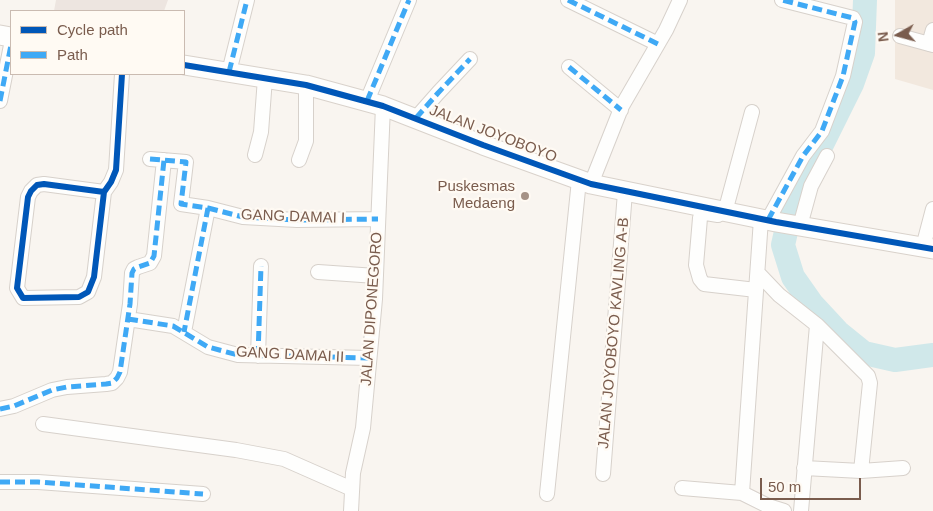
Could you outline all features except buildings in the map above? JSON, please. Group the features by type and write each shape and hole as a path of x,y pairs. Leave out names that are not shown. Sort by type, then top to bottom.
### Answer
{"street":[{"path":"229,72 247,0"},
{"name":"JALAN DIPONEGORO","path":"351,511 353,472 363,428 376,276 378,219 375,104 409,0"},
{"path":"568,0 658,44"},
{"path":"547,494 585,182 680,0"},
{"path":"742,493 758,274 803,156 822,131 843,76 854,22 853,18 782,0"},
{"path":"900,36 932,40"},
{"path":"0,101 10,50"},
{"path":"416,118 470,59"},
{"name":"JALAN JOYOBOYO","path":"185,65 306,85 375,104 585,182 625,192 777,224 928,248"},
{"path":"569,66 621,110"},
{"path":"104,192 44,184 37,185 31,191 28,197 17,288 23,298 79,296 88,292 94,277 104,192 116,170 122,75"},
{"path":"255,155 261,132 265,78"},
{"path":"299,160 306,141 306,85"},
{"path":"725,212 752,112"},
{"path":"777,224 811,186 827,156"},
{"name":"GANG DAMAI I","path":"128,318 132,273 138,267 150,263 154,256 157,159 185,161 187,163 181,204 208,208 242,217 296,220 378,219"},
{"name":"JALAN JOYOBOYO KAVLING A-B","path":"603,474 625,192"},
{"path":"184,332 208,208"},
{"path":"928,248 933,210"},
{"path":"756,290 704,284 700,279 696,265 700,218 701,215 710,212 746,222 777,224"},
{"path":"258,356 261,266"},
{"path":"318,272 376,276"},
{"path":"758,274 780,295 817,325 868,376 870,383 861,471"},
{"path":"0,409 14,406 52,390 112,383 120,372 128,318"},
{"name":"GANG DAMAI II","path":"128,318 173,326 208,347 238,355 369,358"},
{"path":"801,511 817,325"},
{"path":"43,424 236,450 284,459 352,489"},
{"path":"804,468 861,471 903,468"},
{"path":"0,482 38,482 203,494"},
{"path":"682,488 742,493 768,506 784,511"}],"shaded area":[{"path":"56,0 168,0 164,10 54,10"},
{"path":"895,0 933,0 933,90 895,79"}],"waterway":[{"path":"865,0 863,53 852,84 792,205 783,245 793,277 812,304 838,332 864,353 895,360 933,355"}],"marked path":[{"path":"229,72 247,0"},
{"path":"367,101 409,0"},
{"path":"568,0 658,44"},
{"path":"768,220 803,156 822,131 843,76 855,22 853,18 782,0"},
{"path":"0,101 10,50"},
{"path":"416,118 470,59"},
{"path":"569,67 621,110"},
{"path":"150,159 186,162 181,204 208,208 184,332"},
{"path":"0,409 14,406 52,390 112,383 117,378 120,372 130,304 132,273 134,269 150,263 154,256 164,160"},
{"path":"208,208 243,217 297,220 378,219"},
{"path":"258,356 261,266"},
{"path":"128,319 173,326 208,347 238,355 369,358"},
{"path":"0,482 38,482 203,494"}],"cycle path":[{"path":"185,65 306,85 383,106 591,184 776,222 933,249"},
{"path":"104,192 116,170 122,75"},
{"path":"44,184 104,192 94,277 88,292 79,297 23,298 17,288 28,197 31,191 37,185 44,184"}],"place":[{"name":"Puskesmas Medaeng","path":"525,196"}]}
